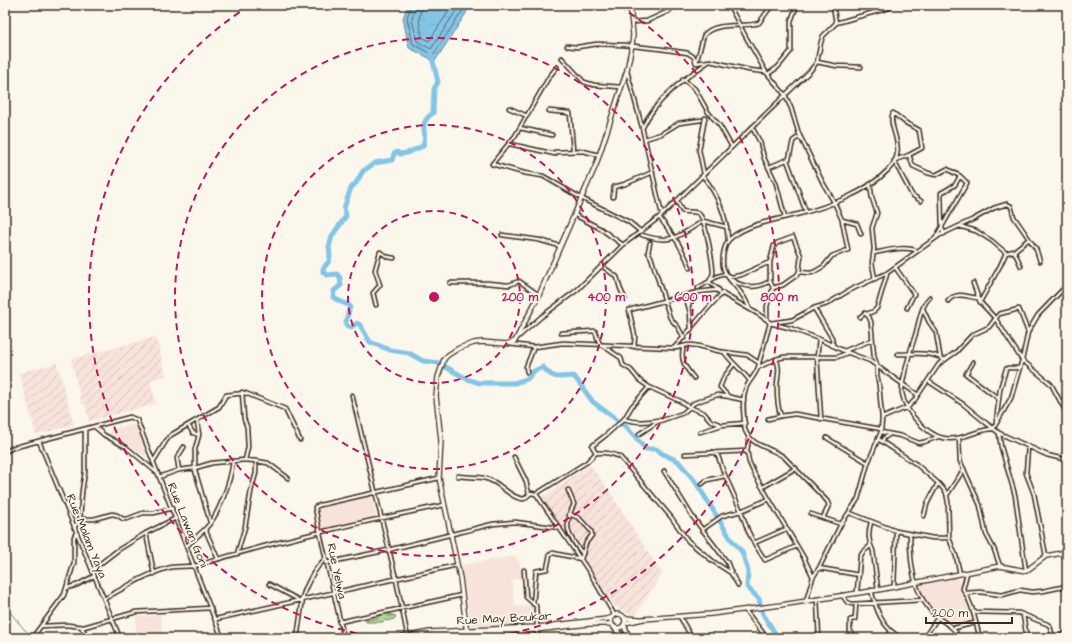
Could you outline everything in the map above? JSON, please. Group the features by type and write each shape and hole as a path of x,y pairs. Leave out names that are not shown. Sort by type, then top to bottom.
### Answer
{"main road":[{"path":"467,632 463,595 439,478 441,440 436,396 438,377 442,363 448,355 466,345 482,342 509,344 516,339 539,295 575,215 599,155 627,70 632,45 630,5"},
{"path":"623,638 613,626 612,621 614,617 620,615 624,618 643,619 680,617 745,610 878,590 1000,566 1026,571 1046,556 1065,553"},
{"name":"Rue May Boukar","path":"537,629 614,617"},
{"path":"624,618 624,624 629,638"},
{"path":"613,626 620,628 624,624 643,619"},
{"name":"Rue May Boukar","path":"397,638 430,632 537,629 589,624 613,626"},
{"name":"Rue May Boukar","path":"413,638 467,632"}],"street":[{"path":"632,22 647,21 669,11 674,5"},
{"path":"729,5 767,73 785,95 801,138 842,220 848,250 832,256 824,266 814,272 799,272"},
{"path":"696,63 704,35 714,29 725,26 759,23 772,5"},
{"path":"696,63 710,61 767,73 778,67 792,51 791,22 797,5"},
{"path":"833,5 836,23"},
{"path":"516,339 541,317 572,294 623,245 662,215 810,71 817,62 823,36 836,23 888,8"},
{"path":"567,46 577,47 596,44 632,45 688,53 694,57 696,63"},
{"path":"562,58 584,82 594,85 621,87"},
{"path":"642,127 658,104 683,79 710,61"},
{"path":"817,62 837,66 861,67"},
{"path":"557,67 510,144 492,164 524,173 541,175 581,198 629,222 640,232"},
{"path":"627,70 653,172 662,215"},
{"path":"683,79 695,88 708,112 720,126 732,147"},
{"path":"509,108 527,116"},
{"path":"549,111 570,113 573,150"},
{"path":"728,240 758,225 806,212 854,194 889,170 895,161 898,145 892,120 893,114 919,130 922,148 895,161"},
{"path":"705,118 699,150 704,175 717,198 727,227 728,240 723,255 723,267 726,274 743,296 750,309"},
{"path":"645,139 660,134 679,123 701,120"},
{"path":"752,127 760,142 764,158 776,183 785,217"},
{"path":"520,128 552,135"},
{"path":"801,138 797,138 793,141 788,160 806,212"},
{"path":"510,144 555,153 573,150 599,155"},
{"path":"909,155 913,166 936,175 947,169 960,176 967,183 936,237"},
{"path":"769,167 788,160"},
{"path":"895,161 912,195 921,201"},
{"path":"613,197 614,187 653,172"},
{"path":"944,234 942,228 941,193 955,185 960,176"},
{"path":"870,184 872,198 877,213 872,228 874,253 872,263 875,279"},
{"path":"677,201 682,211 698,213 703,221 713,274 709,282"},
{"path":"770,323 792,320 814,308 827,304 850,290 888,273 936,237 994,208 1008,204 1012,207 1014,219 1037,251 1040,261"},
{"path":"575,215 601,228 623,245"},
{"path":"659,217 676,238 690,268"},
{"path":"842,220 857,224 861,234"},
{"path":"642,235 658,240 676,238 703,221 727,227"},
{"path":"958,226 976,231 992,241 1006,253"},
{"path":"502,235 539,240 561,246"},
{"path":"767,320 767,306 773,288 770,281 770,262 774,246 777,243 793,237 801,256 799,272 783,285 773,288"},
{"path":"1006,253 1014,251 1029,239"},
{"path":"650,243 648,252 651,257 664,300 672,321 678,326 684,338"},
{"path":"874,253 911,248 916,251"},
{"path":"1014,251 1021,266"},
{"path":"376,305 373,293 380,285 376,270 380,252 388,258 394,258"},
{"path":"980,302 1006,253"},
{"path":"698,288 718,276 726,274 732,277 741,275 770,262"},
{"path":"602,266 617,277 625,299"},
{"path":"895,267 914,294 907,308"},
{"path":"860,317 865,313 867,314 874,311 877,308 888,273"},
{"path":"730,279 741,285 751,286 761,286 770,281"},
{"path":"450,283 487,283 509,285 519,281 539,295"},
{"path":"709,282 719,291 750,309 770,323 793,329 819,339 845,352 870,361 918,395"},
{"path":"973,283 980,302 995,318 1022,360 1051,384 1067,414"},
{"path":"993,429 1011,398 1020,368 1028,332 1038,315 1067,285"},
{"path":"634,347 636,336 628,310 692,293 712,290 719,291"},
{"path":"688,305 692,293"},
{"path":"674,348 723,293"},
{"path":"685,295 688,305 691,330"},
{"path":"948,301 957,295 978,298"},
{"path":"930,297 923,309 903,385 902,393 910,413 924,427 938,437 950,439 959,438 993,429"},
{"path":"814,308 832,338 834,346"},
{"path":"923,309 936,332 940,356"},
{"path":"882,418 908,407 939,364 956,352 972,335 989,327 999,314 1018,309 1028,332"},
{"path":"806,601 813,577 859,496 868,463 881,430 882,418 877,365 874,356 871,322 867,314"},
{"path":"759,367 770,323"},
{"path":"561,333 595,331 602,346 621,358 623,365 631,370 639,380 649,387 704,413 714,423 722,425"},
{"path":"819,339 817,357 821,418"},
{"path":"813,577 797,546 755,475 750,462 748,451 749,437 747,435 745,423 745,390 759,367 776,359 787,356 837,357 872,340"},
{"path":"509,344 534,346 563,343 602,346 674,348 691,345 713,351 747,355 759,363"},
{"path":"526,372 534,346"},
{"path":"684,346 682,354 684,364 694,378"},
{"path":"724,352 734,364 745,373 750,381"},
{"path":"898,354 925,353 940,356 945,360"},
{"path":"776,359 779,368 777,391 779,402 778,409 781,416"},
{"path":"973,362 966,374 999,399"},
{"path":"731,397 725,393 720,385 734,364"},
{"path":"996,423 999,399 1006,369 1020,368"},
{"path":"928,381 963,404 999,433 1047,455 1067,460"},
{"path":"596,453 592,446 624,419 632,406 649,387"},
{"path":"242,392 248,447 245,460"},
{"path":"153,462 171,435 218,407 226,395 242,392 285,409 300,440"},
{"path":"352,395 396,579 408,637"},
{"path":"639,434 658,422 683,413 694,403 713,396 722,395 744,400"},
{"path":"768,419 795,414 821,418 881,430 919,443 938,437"},
{"name":"Rue Lawan Goni","path":"94,427 130,417 137,420 216,619 222,638"},
{"path":"624,419 630,422 648,422 671,418"},
{"path":"197,420 199,435 195,449 196,476 210,522"},
{"path":"700,432 722,425 745,423"},
{"path":"981,431 986,424"},
{"path":"188,425 193,433 199,435"},
{"path":"5,452 12,448 94,427 104,435 126,447 157,473"},
{"path":"74,528 80,519 82,491 86,467 85,429"},
{"path":"999,433 1001,447 1015,495 1026,571"},
{"path":"882,441 890,434"},
{"path":"747,435 768,449 776,451 796,468 828,503 823,518"},
{"path":"827,438 868,463"},
{"path":"959,438 960,461 980,505 986,534 994,549 1000,566"},
{"path":"878,439 916,464 938,483 947,495 949,538 956,556 960,574"},
{"name":"Rue Malam Yaya","path":"39,441 120,638"},
{"path":"179,470 177,458 184,447"},
{"path":"1028,447 1026,472 1034,494 1046,556"},
{"path":"685,454 748,451"},
{"path":"458,476 484,477 500,485 519,499 524,499 529,494 536,494 587,462 596,453 602,452 613,454 620,457 671,517 688,541 714,562 731,573"},
{"path":"713,452 718,456 748,531 765,560 797,546"},
{"path":"514,457 526,481 529,494"},
{"path":"159,478 179,470 195,468 212,463 245,460 268,463 288,478"},
{"path":"187,546 205,529 218,510 230,476 233,461"},
{"path":"237,554 245,527 250,491 256,473 256,461"},
{"path":"763,487 796,468"},
{"path":"947,495 964,469"},
{"path":"664,471 702,530 727,562 738,585"},
{"path":"702,484 707,480 725,476"},
{"path":"375,492 439,478"},
{"path":"924,516 927,504 938,483"},
{"path":"568,490 574,504 569,514 568,531 583,554"},
{"name":"Rue Yelwa","path":"344,638 325,559 315,507 375,492"},
{"path":"536,494 581,558 614,617"},
{"path":"702,530 722,516 741,511 769,499"},
{"path":"104,599 144,576 173,567 195,566 381,518 444,505"},
{"path":"80,519 94,519 112,514 123,519 127,519 143,513 154,514 172,508"},
{"path":"850,513 896,531 933,538 949,538"},
{"path":"569,514 579,518 592,531 592,535 586,543 581,558"},
{"path":"811,514 842,524"},
{"path":"92,570 118,550 146,533 176,518"},
{"path":"326,563 388,550 493,524 507,522 527,523 560,528"},
{"path":"871,522 868,537 873,551 878,590"},
{"path":"205,529 218,559"},
{"path":"754,543 786,529"},
{"path":"894,586 896,531"},
{"path":"35,634 63,598 67,589 74,563 74,536 76,533"},
{"path":"146,533 154,574"},
{"path":"910,534 912,570 915,582 923,600 938,617 954,628 959,638"},
{"path":"857,592 861,555 870,546"},
{"path":"533,604 536,572 547,568 550,554 553,553 581,558"},
{"path":"1065,553 1067,565"},
{"path":"297,638 302,599 310,578 318,565 325,559"},
{"path":"216,619 457,565"},
{"path":"819,568 859,575"},
{"path":"524,570 525,594 528,600 536,606 539,638"},
{"path":"967,573 963,589 974,612 975,623 980,638"},
{"path":"67,589 94,576"},
{"path":"269,584 298,600"},
{"path":"966,593 980,592 1002,595 1020,590 1038,592 1067,586"},
{"path":"871,590 874,602 882,620 891,631 902,638"},
{"path":"339,622 463,595"},
{"path":"842,595 847,602 856,604 923,600"},
{"path":"817,599 819,638"},
{"path":"853,635 850,632 850,620 855,618 856,604"},
{"path":"41,626 67,625 90,627 136,612 211,608"},
{"path":"745,610 767,638"},
{"path":"974,612 1003,614 1015,613 1023,615 1049,625 1053,638"},
{"path":"1023,615 1027,638"},
{"path":"680,617 692,638"},
{"path":"924,638 938,617"},
{"path":"954,628 975,623"},
{"path":"82,627 88,638"},
{"path":"887,638 891,631"},
{"path":"1067,631 1067,638"},
{"path":"1058,638 1067,631"}],"shaded area":[{"path":"156,337 166,376 150,380 156,404 89,421 85,404 82,404 71,359"},
{"path":"57,363 74,425 36,435 19,373"},
{"path":"136,424 146,457 110,436 109,430"},
{"path":"590,465 612,495 662,574 634,617 615,606 541,498"},
{"path":"371,494 377,518 323,531 317,507"},
{"path":"515,556 519,561 522,579 512,580 515,606 536,606 535,624 470,627 466,591 460,565"},
{"path":"957,576 973,611 974,622 954,627 938,616 930,608 920,592 917,583"},
{"path":"161,615 162,638 136,638 136,616"}],"green space":[{"path":"385,613 396,616 394,619 387,621 385,620 383,622 366,622 366,620 378,618 377,616"}],"water":[{"path":"408,5 470,5 435,61 409,48 403,18"}],"waterway":[{"path":"431,53 438,82 434,89 433,113 428,117 424,125 425,136 423,146 407,153 400,154 397,152 394,154 392,160 375,163 363,171 356,183 351,188 344,208 346,216 332,236 329,247 329,261 323,269 323,272 327,275 337,274 340,278 341,285 334,291 333,297 350,306 346,325 350,328 357,323 360,325 370,342 390,350 409,353 423,361 439,363 467,379 479,383 514,383 527,379 534,371 543,367 553,376 574,376 593,402 624,425 646,449 656,449 678,461 695,481 731,539 742,552 748,571 747,587 759,599 763,614 778,638"},
{"path":"5,606 23,628 34,638"}]}
